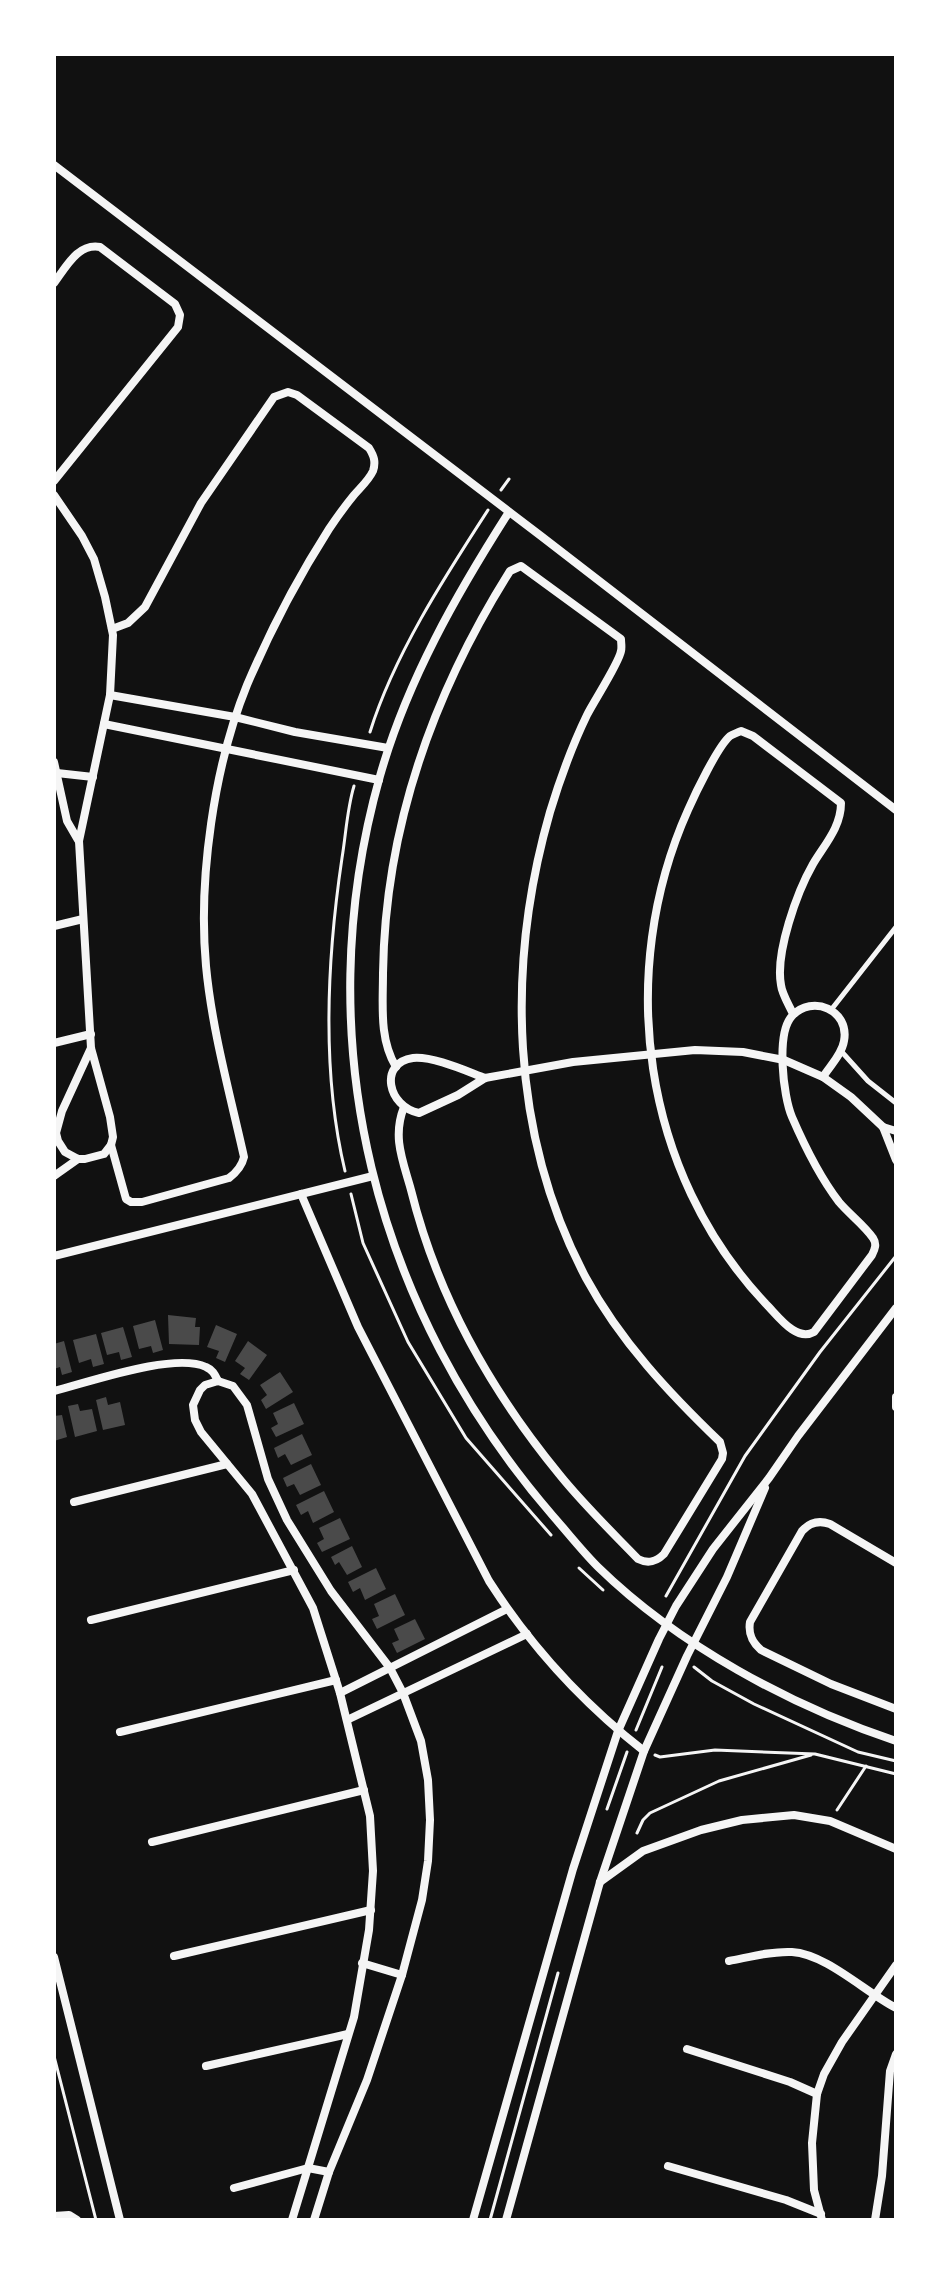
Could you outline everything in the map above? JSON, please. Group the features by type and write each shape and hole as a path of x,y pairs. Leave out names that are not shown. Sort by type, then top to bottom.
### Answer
{"street":[{"path":"54,165 896,810"},
{"path":"54,283 81,250 100,247 175,304 180,321 54,481"},
{"path":"54,495 94,559 112,629 110,695 79,841 83,919 91,1048 112,1127 111,1145 126,1199 142,1202 229,1178 243,1162 206,966 208,853 226,747 255,666 302,573 340,512 371,474 375,460 369,448 297,395 283,393 270,401 201,503 145,607 128,623 112,629"},
{"path":"509,512 463,585 409,694 379,780 357,890 351,974 352,1036 358,1095 373,1176 398,1257 431,1335 476,1414 528,1487 598,1567 655,1616 760,1683 799,1703 896,1741"},
{"path":"396,1067 384,1040 383,963 390,887 404,812 430,728 466,647 510,571 521,566 621,639 621,653 573,747 540,849 522,970 521,1011 524,1071 533,1131 561,1220 587,1279 637,1353 723,1447 722,1459 664,1554 654,1561 638,1559 560,1477 506,1404 475,1352 440,1278 413,1200 397,1135 404,1107"},
{"path":"110,695 388,748"},
{"path":"104,724 379,780"},
{"path":"793,1014 781,985 784,943 804,882 841,818 841,803 753,736 741,731 729,737 708,770 679,829 665,870 648,956 650,1054 667,1131 702,1214 726,1253 760,1297 783,1321 798,1333 807,1335 814,1332 872,1255 875,1246 872,1237 826,1183 803,1143 785,1097 785,1032 793,1014 809,1006 831,1010 842,1022 845,1033 841,1051 823,1077"},
{"path":"54,762 58,796 67,821 79,841"},
{"path":"57,773 93,777"},
{"path":"54,926 83,919"},
{"path":"54,1043 91,1034"},
{"path":"78,1159 60,1147 57,1127 91,1048"},
{"path":"485,1078 457,1067 408,1059 396,1067 391,1088 404,1107 419,1113 485,1078 573,1062 650,1054 695,1050 743,1052 784,1060 823,1077 851,1097 883,1127 896,1160"},
{"path":"883,1127 896,1131"},
{"path":"54,1176 78,1159 104,1154 111,1145"},
{"path":"54,1256 373,1176"},
{"path":"301,1194 358,1327 489,1581 527,1634 570,1682 618,1731 644,1751"},
{"path":"473,2220 573,1869 618,1731 667,1623 713,1549 896,1308"},
{"path":"54,1391 164,1363 205,1366 218,1381"},
{"path":"292,2220 354,2017 371,1910 373,1871 370,1816 340,1693 313,1608 252,1494 197,1426 193,1413 196,1397 205,1385 218,1381 233,1386 247,1405 268,1479 287,1520 331,1591 390,1668 421,1741 428,1780 430,1820 422,1900 402,1975 367,2080 329,2172 314,2220"},
{"path":"896,1397 896,1407"},
{"path":"74,1502 227,1464"},
{"path":"506,2220 600,1882 644,1751 727,1577 769,1478"},
{"path":"273,1529 287,1520"},
{"path":"896,1563 830,1524 811,1523 802,1531 749,1628 753,1643 761,1650 831,1684 896,1709"},
{"path":"91,1620 294,1570"},
{"path":"340,1693 507,1609"},
{"path":"347,1720 527,1634"},
{"path":"120,1732 336,1680"},
{"path":"152,1842 364,1790"},
{"path":"600,1882 643,1851 701,1830 742,1820 794,1815 830,1821 896,1849"},
{"path":"174,1956 371,1910"},
{"path":"729,1961 765,1954 794,1952 805,1955 842,1972 875,1997 896,2008"},
{"path":"54,1957 120,2220"},
{"path":"362,1963 402,1975"},
{"path":"822,2217 813,2174 812,2143 817,2094 842,2042 896,1965"},
{"path":"206,2066 348,2034"},
{"path":"687,2049 790,2082 817,2094"},
{"path":"875,2220 882,2176 890,2071 896,2054"},
{"path":"884,2135 896,2136"},
{"path":"668,2166 786,2200 822,2217"},
{"path":"234,2188 308,2168 329,2172"},
{"path":"54,2216 69,2215 77,2220"}],"lane":[{"path":"831,1010 896,927"},
{"path":"841,1051 868,1081 896,1103"}],"path":[{"path":"367,744 380,702 423,616 509,479"},
{"path":"358,775 352,794 338,886 327,1009 337,1135 363,1243 408,1342 466,1438 558,1544"},
{"path":"655,1616 745,1456 820,1352 896,1256"},
{"path":"579,1567 613,1598"},
{"path":"685,1660 712,1681 754,1704 858,1752 896,1761"},
{"path":"660,1757 715,1750 815,1754 896,1774"},
{"path":"637,1833 650,1813 719,1781 815,1754"},
{"path":"830,1821 866,1766"},
{"path":"54,2056 96,2220"}],"building":[{"path":"168,1315 196,1318 195,1327 200,1327 199,1345 169,1344"},
{"path":"155,1320 163,1350 153,1353 151,1346 139,1349 133,1326"},
{"path":"216,1325 237,1334 225,1362 216,1358 219,1351 207,1347"},
{"path":"123,1327 132,1357 121,1360 119,1352 107,1355 101,1333"},
{"path":"96,1334 104,1364 93,1367 91,1359 79,1363 73,1340"},
{"path":"64,1341 72,1372 62,1375 60,1367 54,1369 54,1344"},
{"path":"248,1341 267,1355 249,1380 240,1374 245,1368 235,1361"},
{"path":"280,1372 293,1392 266,1409 261,1400 267,1395 260,1385"},
{"path":"106,1397 108,1405 120,1402 125,1425 103,1430 96,1400"},
{"path":"294,1403 304,1424 276,1437 271,1428 278,1424 273,1413"},
{"path":"78,1404 80,1411 92,1409 97,1431 75,1437 68,1406"},
{"path":"62,1415 67,1437 54,1441 54,1416"},
{"path":"302,1434 312,1455 291,1465 285,1454 278,1458 274,1448"},
{"path":"311,1464 321,1485 300,1495 294,1484 287,1487 283,1478"},
{"path":"324,1491 334,1512 313,1523 308,1511 301,1515 296,1505"},
{"path":"340,1518 350,1539 322,1552 317,1543 324,1539 319,1528"},
{"path":"352,1546 362,1567 347,1575 339,1562 335,1565 331,1557"},
{"path":"376,1568 386,1589 365,1600 360,1588 353,1592 348,1582"},
{"path":"395,1594 405,1615 377,1629 372,1619 379,1616 374,1604"},
{"path":"415,1619 425,1639 397,1653 392,1643 399,1640 394,1629"}]}
